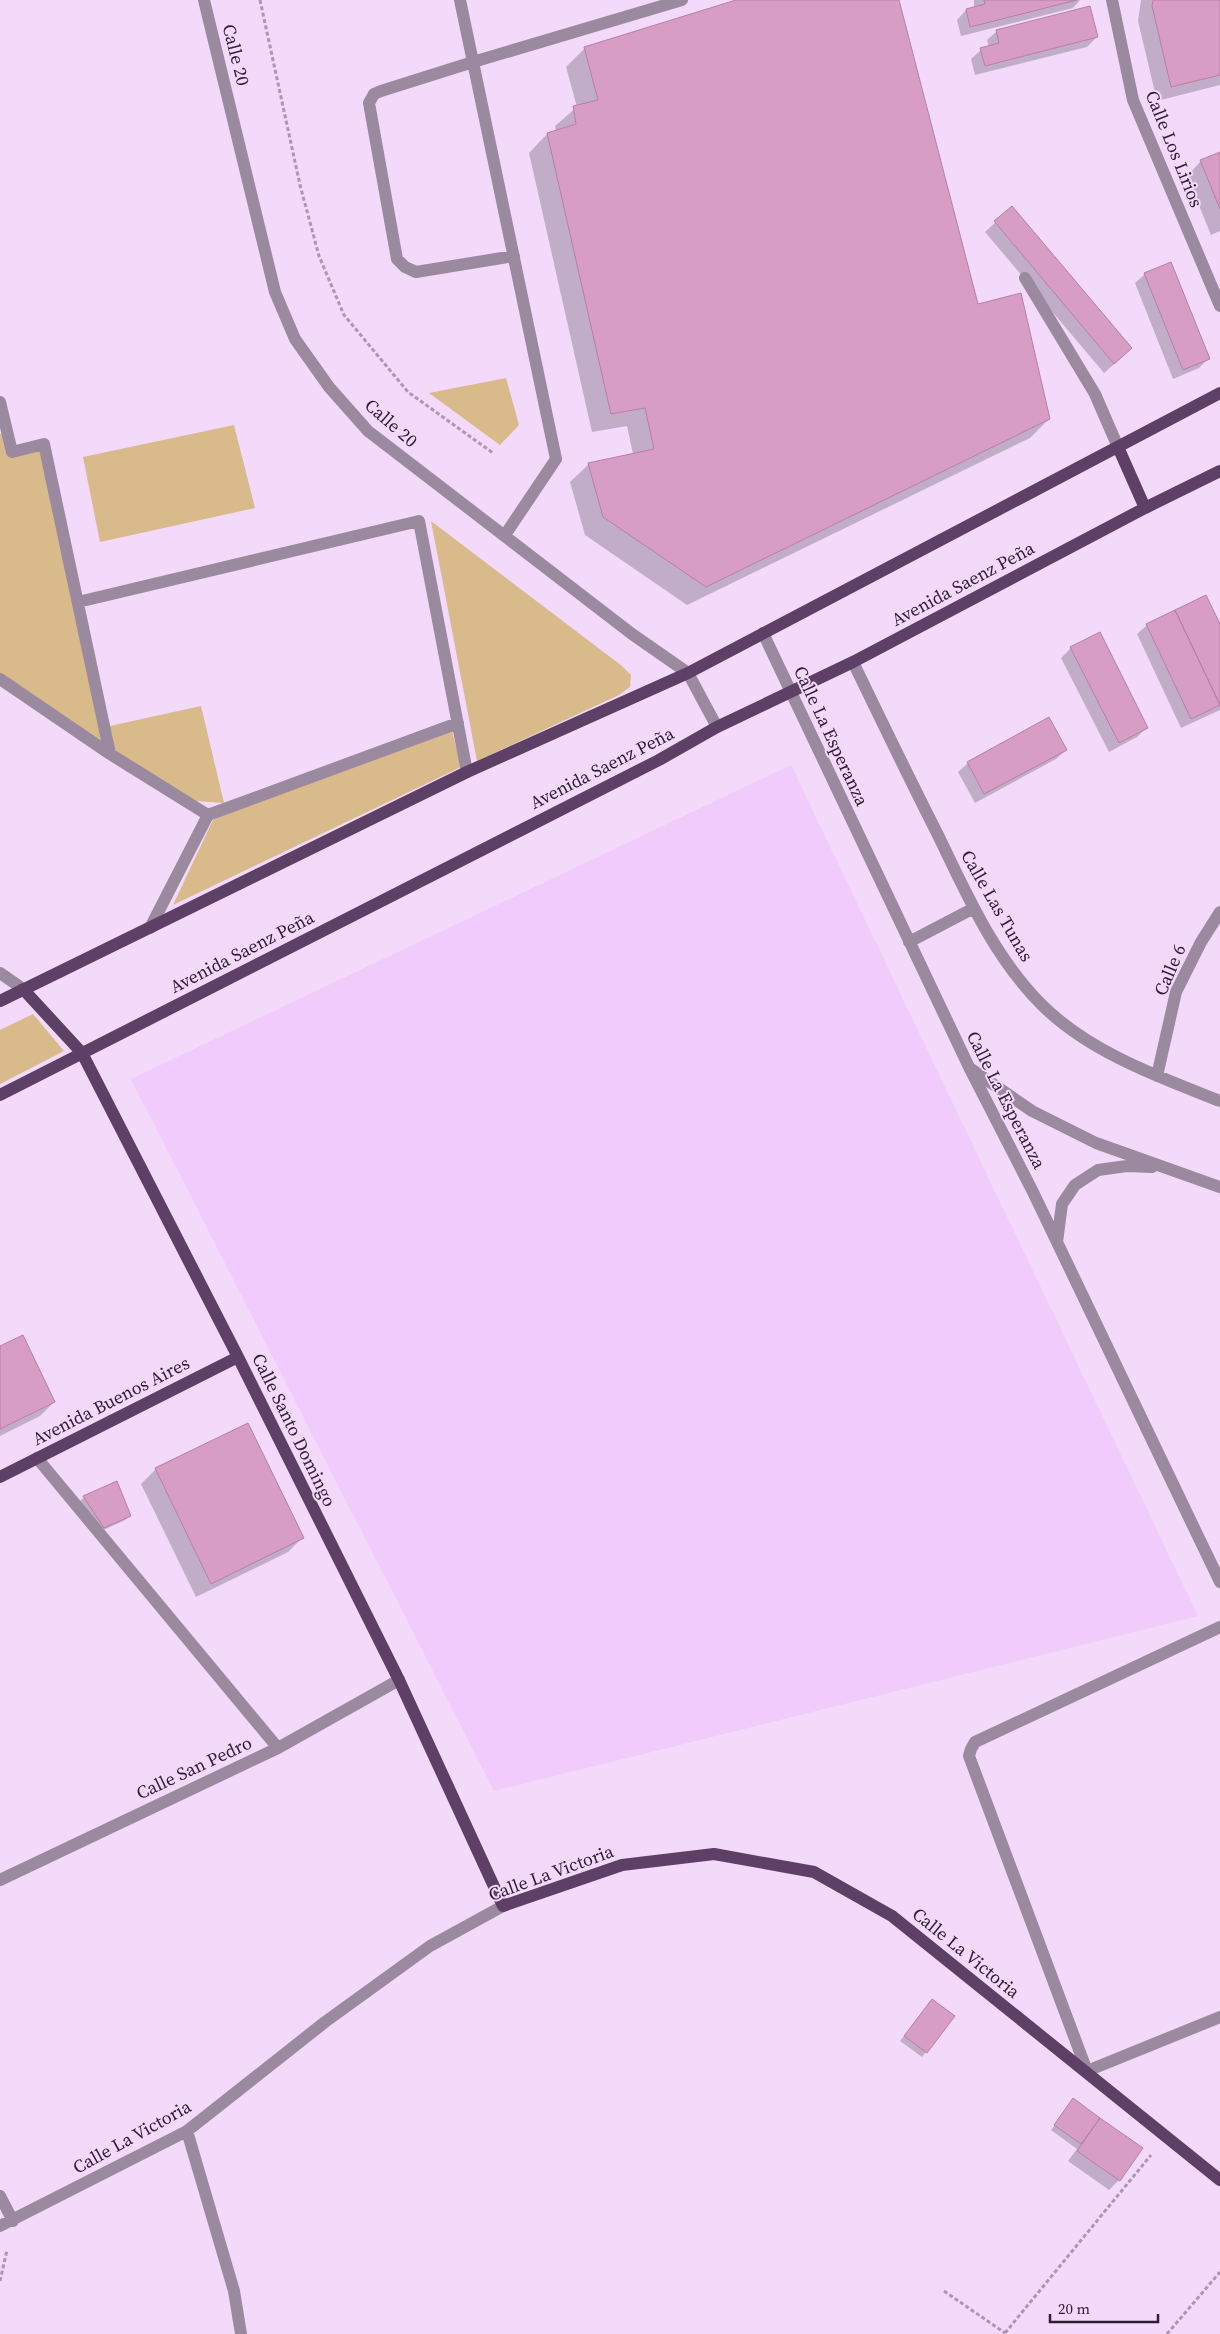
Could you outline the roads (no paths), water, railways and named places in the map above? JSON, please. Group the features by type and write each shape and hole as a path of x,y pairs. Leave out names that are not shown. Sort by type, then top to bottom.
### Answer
{"main road":[{"path":"0,1001 467,772 688,673 1220,393"},
{"path":"1118,447 1145,508"},
{"name":"Avenida Saenz Peña","path":"0,1095 659,760 717,727 852,662 1145,508 1220,471"},
{"name":"Calle Santo Domingo","path":"23,990 82,1053 238,1357 399,1680 503,1906"},
{"name":"Avenida Buenos Aires","path":"0,1477 238,1357"},
{"name":"Calle La Victoria","path":"503,1906 622,1864 714,1854 814,1872 892,1916 1087,2071 1220,2180"}],"street":[{"name":"Calle 20","path":"204,0 275,292 295,339 329,387 368,431 632,634 688,673 717,727"},
{"path":"460,0 556,458 505,535"},
{"path":"514,256 416,272 405,267 397,259 369,103 374,94 473,62 682,0"},
{"name":"Calle Los Lirios","path":"1112,0 1133,100 1220,306"},
{"path":"1025,278 1095,394 1118,447"},
{"path":"0,402 3,430 12,452 44,444 110,754"},
{"path":"78,602 419,521 467,772"},
{"name":"Calle La Esperanza","path":"763,633 969,1067 1057,1242 1220,1582"},
{"name":"Calle Las Tunas","path":"852,662 974,908 1007,965 1043,1006 1094,1045 1157,1076 1220,1101"},
{"path":"0,679 110,754 208,815"},
{"path":"150,928 208,815 458,723"},
{"path":"909,942 974,908"},
{"name":"Calle 6","path":"1157,1076 1176,992 1201,942 1220,912"},
{"path":"0,973 23,990"},
{"path":"969,1067 1032,1111 1096,1143 1220,1187"},
{"path":"1057,1242 1062,1204 1075,1185 1098,1170 1127,1166 1166,1167"},
{"path":"37,1458 278,1748"},
{"path":"1220,1627 975,1742 970,1749 969,1756 1087,2071 1220,2017"},
{"name":"Calle San Pedro","path":"0,1880 278,1748 399,1680"},
{"name":"Calle La Victoria","path":"0,2226 187,2131 324,2022 422,1952 503,1906"},
{"path":"187,2131 234,2291 241,2334"},
{"path":"0,2196 12,2221"}]}
